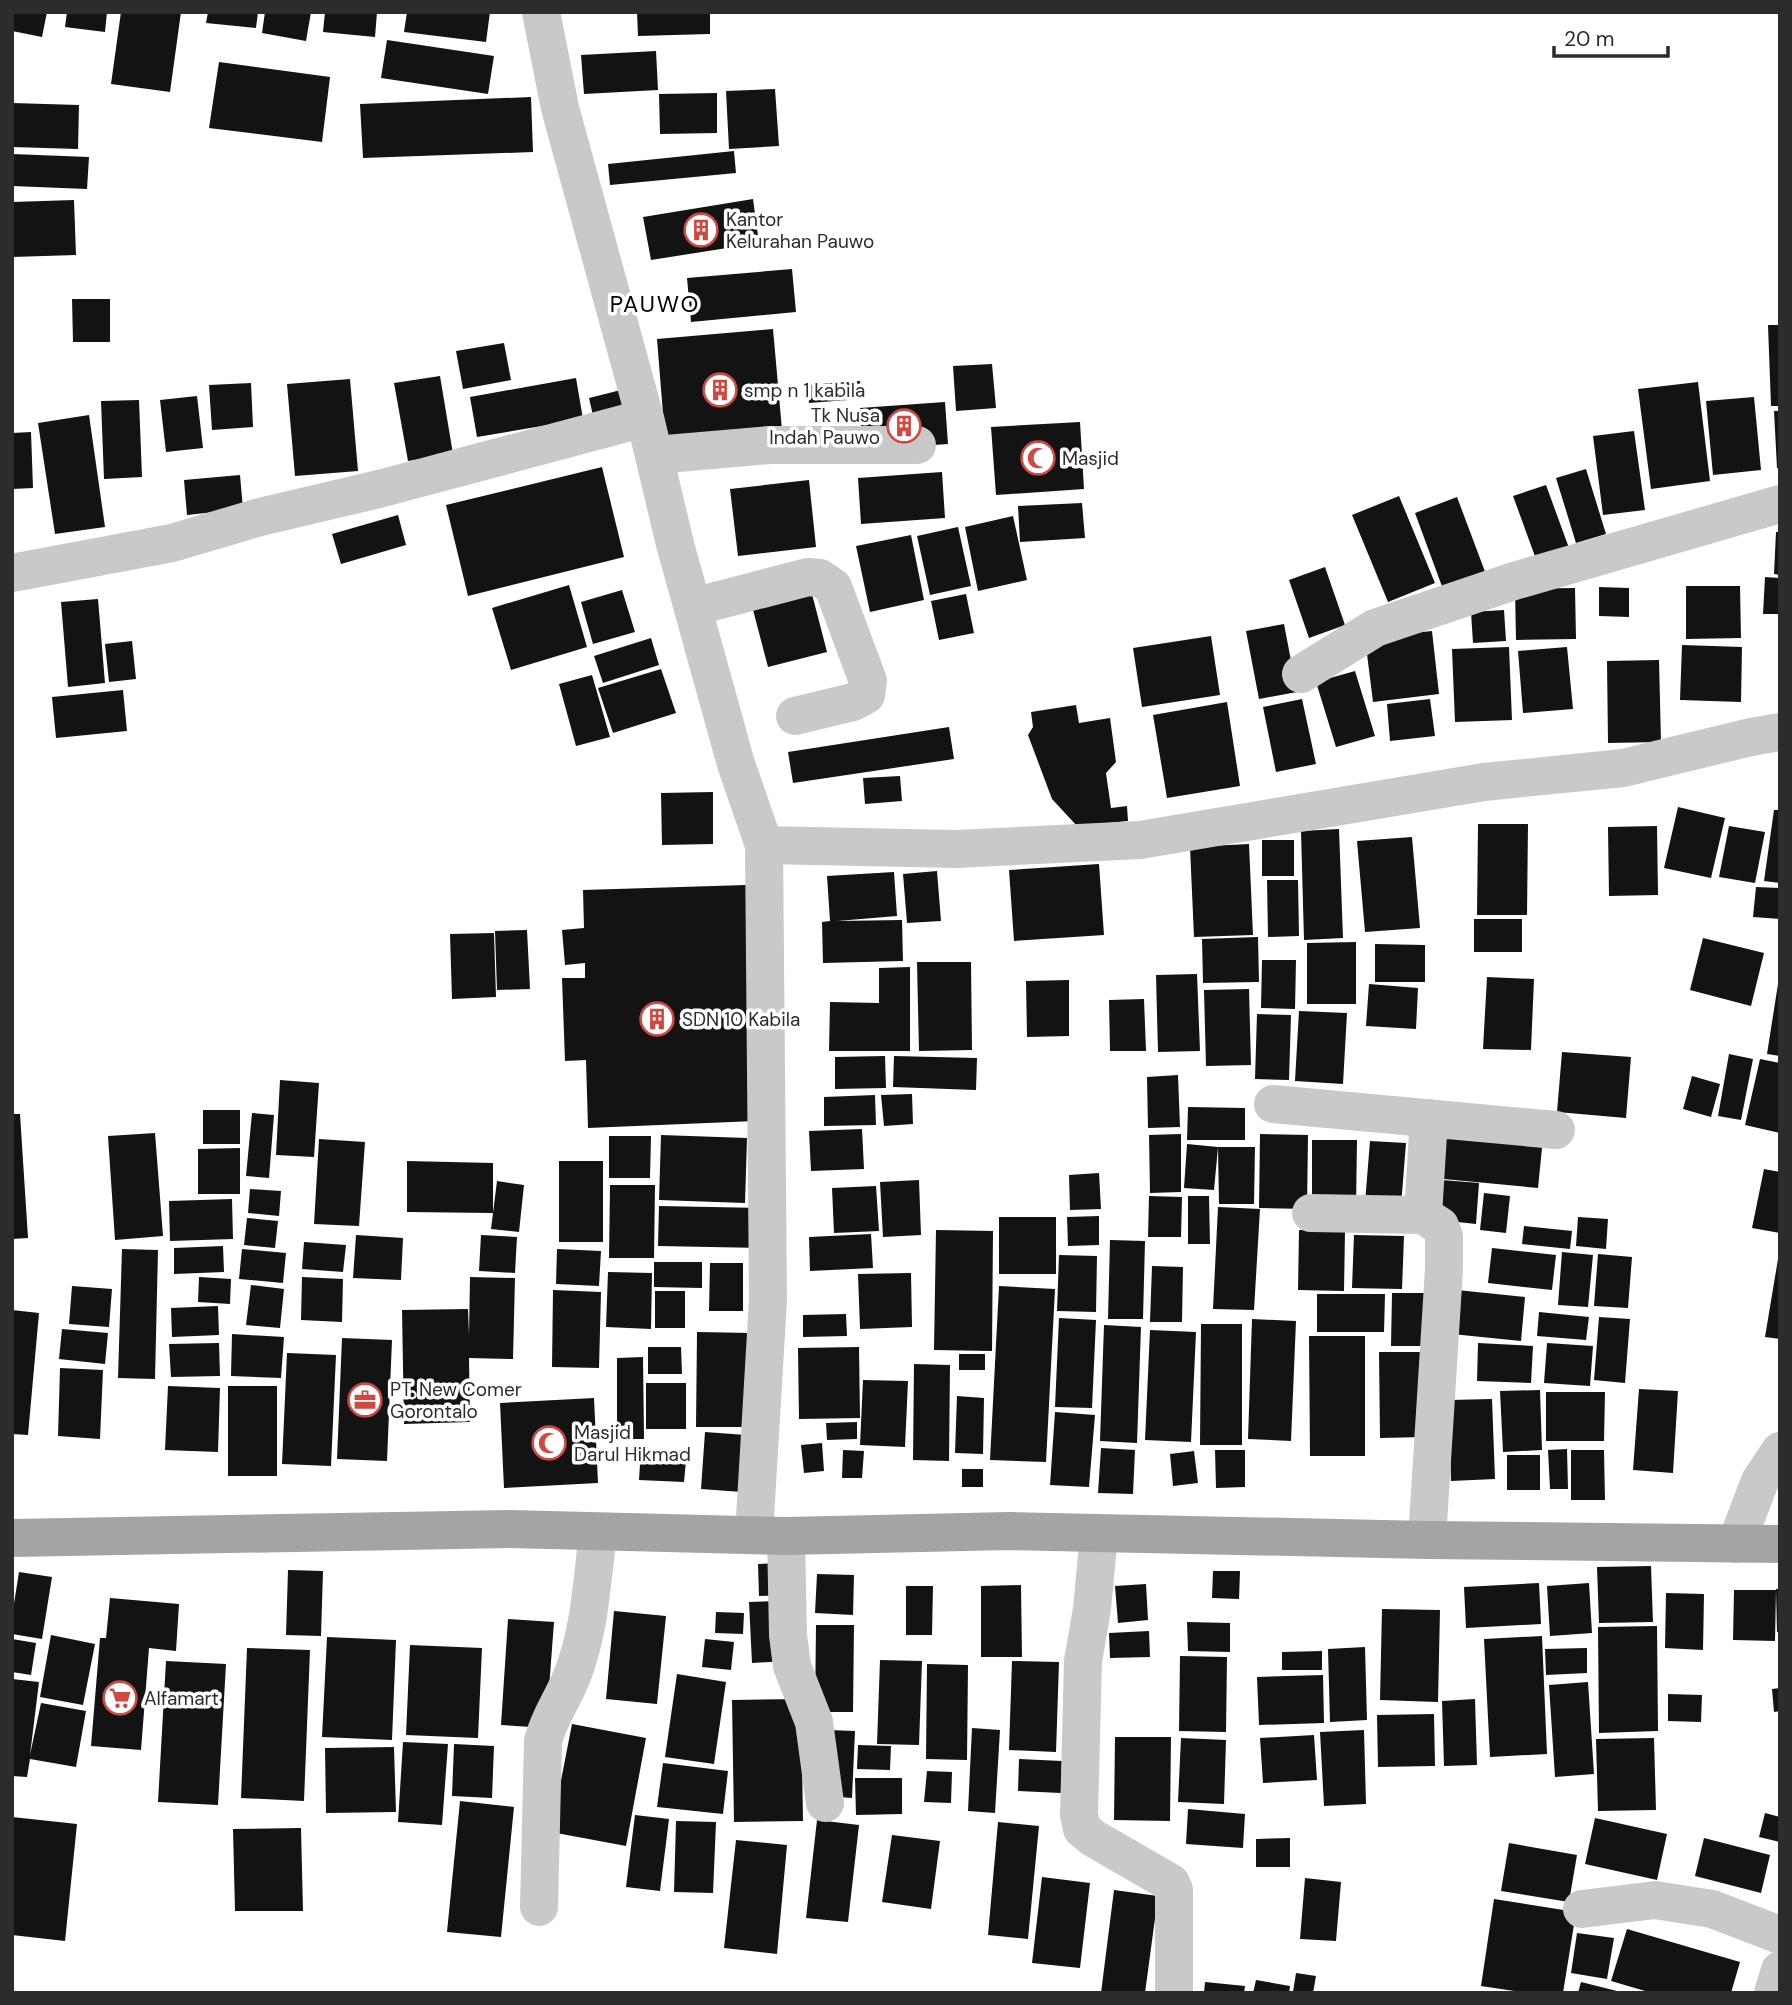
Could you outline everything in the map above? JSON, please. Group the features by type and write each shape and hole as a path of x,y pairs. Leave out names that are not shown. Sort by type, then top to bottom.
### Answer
{"main road":[{"path":"12,1538 510,1529 770,1536 1010,1531 1780,1544"}],"street":[{"path":"541,12 578,180 655,455 675,544 736,764 764,845 770,1536 792,1666 814,1722 825,1802"},
{"path":"12,573 172,543 260,517 379,489 645,418"},
{"path":"655,455 770,445 917,445"},
{"path":"1301,674 1375,628 1514,581 1780,504"},
{"path":"693,607 808,577 820,578 833,587 868,681 866,695 853,702 795,716"},
{"path":"764,845 956,849 1140,840 1484,782 1623,768 1740,739 1780,732"},
{"path":"1273,1104 1556,1130"},
{"path":"1423,1214 1429,1118"},
{"path":"1311,1213 1423,1214 1440,1226 1444,1236 1427,1540"},
{"path":"1736,1544 1760,1481 1780,1451"},
{"path":"538,1907 543,1741 550,1719 572,1676 587,1625 598,1533"},
{"path":"1099,1534 1092,1609 1083,1661 1079,1815 1082,1829 1093,1838 1171,1883 1174,1890 1174,1993"},
{"path":"1582,1909 1656,1900 1712,1909 1780,1935"},
{"path":"1773,1993 1780,1970"}],"building":[{"path":"12,12 47,12 42,37 12,31"},
{"path":"67,12 107,12 105,32 65,27"},
{"path":"121,12 181,12 170,92 111,84"},
{"path":"208,12 258,12 256,28 206,23"},
{"path":"265,12 311,12 306,41 262,33"},
{"path":"325,12 377,12 375,37 323,32"},
{"path":"407,12 490,12 486,42 404,32"},
{"path":"637,12 710,12 710,34 638,36"},
{"path":"387,40 494,56 488,94 381,78"},
{"path":"656,51 658,90 584,94 581,55"},
{"path":"219,62 330,77 322,142 209,128"},
{"path":"775,89 779,146 729,149 726,91"},
{"path":"717,93 717,133 660,134 659,94"},
{"path":"531,97 533,152 363,158 360,104"},
{"path":"12,103 79,105 78,149 12,147"},
{"path":"734,151 736,173 610,185 608,164"},
{"path":"12,154 89,157 87,189 12,186"},
{"name":"Kantor Kelurahan Pauwo","path":"753,199 759,243 651,260 643,217"},
{"path":"74,200 76,255 12,257 12,202"},
{"path":"792,269 796,312 691,322 687,278"},
{"path":"72,299 110,299 110,342 73,342"},
{"path":"1768,325 1780,325 1780,406 1771,406"},
{"name":"smp n 1 kabila","path":"773,329 783,441 666,451 657,339"},
{"path":"504,343 511,380 463,389 456,351"},
{"path":"992,364 996,408 956,411 953,366"},
{"path":"440,376 453,454 408,461 394,383"},
{"path":"576,378 583,419 477,437 470,397"},
{"path":"350,379 358,471 295,476 287,384"},
{"path":"860,381 861,399 809,403 807,385"},
{"path":"1698,382 1710,481 1651,489 1638,389"},
{"path":"251,383 253,427 212,430 209,385"},
{"path":"625,389 631,410 594,420 589,398"},
{"path":"197,396 203,448 166,452 160,400"},
{"path":"1754,397 1761,470 1713,475 1706,401"},
{"path":"139,400 142,477 104,479 101,401"},
{"name":"Tk Nusa Indah Pauwo","path":"945,402 948,444 863,450 860,408"},
{"path":"1774,411 1780,411 1780,468 1777,468"},
{"path":"89,415 105,527 55,534 38,423"},
{"name":"Masjid","path":"1080,422 1084,489 996,495 991,427"},
{"path":"1634,431 1645,510 1603,515 1593,436"},
{"path":"31,432 33,488 12,489 12,433"},
{"path":"602,467 624,557 468,596 446,505"},
{"path":"1586,469 1606,534 1576,543 1556,478"},
{"path":"942,472 945,518 861,524 858,478"},
{"path":"240,475 243,509 187,515 184,480"},
{"path":"809,480 816,547 738,556 730,489"},
{"path":"1546,485 1569,548 1536,559 1513,496"},
{"path":"1399,496 1435,583 1388,602 1352,515"},
{"path":"1457,497 1490,585 1447,600 1415,513"},
{"path":"1082,503 1085,538 1020,542 1018,506"},
{"path":"398,515 406,545 341,564 332,534"},
{"path":"1013,516 1027,580 978,591 965,527"},
{"path":"958,527 971,586 930,595 917,536"},
{"path":"1776,532 1780,532 1780,575 1774,574"},
{"path":"911,535 924,600 870,612 856,546"},
{"path":"1325,567 1345,625 1309,638 1289,580"},
{"path":"1765,577 1780,578 1780,614 1763,614"},
{"path":"569,585 587,647 511,670 492,608"},
{"path":"1686,586 1740,586 1741,638 1686,639"},
{"path":"1599,587 1629,588 1629,617 1599,616"},
{"path":"1575,588 1576,639 1516,640 1515,589"},
{"path":"622,590 635,632 593,644 581,602"},
{"path":"812,594 827,652 768,667 753,610"},
{"path":"966,594 974,633 939,640 931,601"},
{"path":"98,599 105,683 68,687 61,602"},
{"path":"1504,610 1506,641 1473,643 1471,612"},
{"path":"1284,624 1297,692 1259,699 1246,631"},
{"path":"1432,631 1439,694 1373,702 1365,638"},
{"path":"1211,636 1220,695 1142,707 1133,648"},
{"path":"651,638 659,665 603,683 594,656"},
{"path":"132,641 136,679 109,682 105,644"},
{"path":"1682,645 1742,647 1741,702 1680,700"},
{"path":"1509,647 1512,720 1455,722 1452,649"},
{"path":"1567,647 1573,709 1523,713 1518,651"},
{"path":"1659,660 1661,742 1608,743 1607,661"},
{"path":"661,669 676,713 613,733 598,688"},
{"path":"1355,671 1375,736 1336,747 1316,682"},
{"path":"592,675 610,737 576,746 559,684"},
{"path":"123,690 127,731 56,738 52,697"},
{"path":"1302,699 1316,764 1276,772 1263,707"},
{"path":"1430,699 1435,736 1390,741 1387,704"},
{"path":"1227,702 1240,786 1167,798 1153,715"},
{"path":"1076,705 1079,723 1110,718 1116,762 1106,773 1111,808 1127,806 1128,821 1077,826 1052,799 1028,735 1033,727 1031,712"},
{"path":"949,727 954,759 793,783 788,752"},
{"path":"900,776 902,801 865,804 863,778"},
{"path":"713,792 713,844 662,845 661,793"},
{"path":"1678,807 1725,818 1711,878 1664,868"},
{"path":"1774,810 1780,810 1780,883 1764,881"},
{"path":"1478,824 1528,824 1527,915 1477,915"},
{"path":"1657,826 1658,895 1609,896 1608,827"},
{"path":"1729,826 1765,832 1755,883 1719,877"},
{"path":"1339,829 1343,938 1304,940 1301,831"},
{"path":"1412,837 1420,928 1365,932 1357,841"},
{"path":"1262,840 1294,840 1294,876 1262,876"},
{"path":"1249,844 1253,935 1194,937 1190,847"},
{"path":"1099,864 1104,935 1014,941 1009,870"},
{"path":"937,871 941,921 907,923 903,874"},
{"path":"894,872 897,916 837,921 902,920 903,961 823,963 822,922 830,921 827,876"},
{"path":"1267,880 1298,880 1299,936 1268,937"},
{"name":"SDN 10 Kabila","path":"746,885 755,1121 588,1128 586,1060 565,1061 562,978 585,978 585,963 565,965 562,930 584,928 583,890"},
{"path":"1756,887 1780,888 1780,919 1753,917"},
{"path":"1474,919 1522,919 1522,952 1474,952"},
{"path":"527,930 530,989 497,990 495,931"},
{"path":"494,933 496,997 452,999 450,934"},
{"path":"1258,937 1259,982 1203,983 1202,939"},
{"path":"1703,938 1764,953 1751,1006 1690,990"},
{"path":"1356,942 1356,1004 1307,1004 1307,943"},
{"path":"1375,944 1425,945 1425,982 1375,982"},
{"path":"1262,960 1296,960 1295,1009 1261,1008"},
{"path":"917,962 971,962 972,1050 919,1051"},
{"path":"910,967 910,1051 829,1051 830,1002 879,1003 879,968"},
{"path":"1197,974 1200,1051 1158,1052 1156,975"},
{"path":"1487,977 1534,979 1531,1050 1483,1049"},
{"path":"1069,980 1069,1036 1027,1037 1026,981"},
{"path":"1369,984 1418,988 1416,1029 1366,1026"},
{"path":"1778,984 1780,985 1780,1056 1767,1054"},
{"path":"1249,989 1251,1065 1206,1066 1204,990"},
{"path":"1144,999 1146,1051 1110,1051 1109,1000"},
{"path":"1299,1011 1347,1013 1343,1084 1295,1081"},
{"path":"1257,1014 1291,1015 1289,1080 1255,1079"},
{"path":"1562,1052 1631,1057 1626,1118 1557,1112"},
{"path":"1729,1054 1753,1059 1741,1120 1718,1116"},
{"path":"885,1056 886,1088 835,1089 835,1057"},
{"path":"894,1056 977,1058 976,1090 893,1087"},
{"path":"1760,1059 1780,1063 1780,1133 1745,1125"},
{"path":"1178,1075 1180,1127 1148,1128 1147,1077"},
{"path":"1692,1076 1720,1084 1711,1117 1683,1109"},
{"path":"280,1080 319,1083 314,1157 276,1155"},
{"path":"912,1094 913,1124 884,1126 881,1095"},
{"path":"875,1095 876,1125 824,1126 824,1097"},
{"path":"1188,1107 1245,1108 1245,1140 1187,1140"},
{"path":"203,1110 240,1110 240,1144 203,1144"},
{"path":"252,1113 274,1115 269,1178 246,1176"},
{"path":"12,1114 20,1114 28,1238 12,1239"},
{"path":"1437,1128 1543,1138 1538,1188 1433,1178"},
{"path":"862,1129 864,1169 811,1171 809,1131"},
{"path":"155,1133 163,1236 115,1240 108,1136"},
{"path":"1181,1134 1181,1192 1150,1193 1149,1135"},
{"path":"1260,1134 1308,1135 1307,1209 1259,1208"},
{"path":"661,1135 747,1138 745,1203 659,1200"},
{"path":"609,1136 651,1136 650,1178 609,1178"},
{"path":"319,1139 365,1142 359,1226 314,1224"},
{"path":"1312,1140 1357,1140 1356,1207 1312,1207"},
{"path":"1370,1141 1406,1143 1401,1206 1365,1203"},
{"path":"1187,1144 1218,1147 1214,1190 1184,1188"},
{"path":"1218,1147 1255,1147 1254,1204 1219,1204"},
{"path":"240,1148 240,1194 198,1194 198,1149"},
{"path":"407,1161 493,1163 493,1213 407,1212"},
{"path":"559,1161 603,1161 603,1242 559,1242"},
{"path":"1764,1169 1780,1172 1780,1233 1752,1228"},
{"path":"1099,1173 1101,1209 1070,1210 1069,1175"},
{"path":"919,1180 921,1235 883,1237 880,1182"},
{"path":"1442,1180 1479,1183 1476,1224 1439,1220"},
{"path":"497,1181 524,1185 519,1232 491,1229"},
{"path":"610,1185 655,1185 654,1258 609,1258"},
{"path":"876,1186 879,1231 834,1233 832,1188"},
{"path":"250,1189 281,1191 279,1216 248,1213"},
{"path":"1484,1193 1510,1196 1506,1233 1480,1230"},
{"path":"1149,1196 1182,1197 1181,1237 1148,1237"},
{"path":"1188,1196 1209,1196 1210,1244 1188,1244"},
{"path":"232,1199 233,1239 170,1241 169,1201"},
{"path":"659,1206 763,1208 763,1248 658,1246"},
{"path":"1218,1207 1260,1209 1254,1310 1213,1309"},
{"path":"1099,1216 1099,1245 1068,1246 1067,1217"},
{"path":"999,1217 1056,1217 1056,1274 999,1274"},
{"path":"1578,1217 1608,1219 1606,1249 1576,1246"},
{"path":"247,1218 278,1221 275,1248 244,1245"},
{"path":"1524,1226 1572,1231 1570,1249 1522,1244"},
{"path":"936,1230 993,1231 992,1351 934,1350"},
{"path":"1299,1230 1345,1231 1344,1291 1298,1290"},
{"path":"871,1234 873,1268 810,1271 809,1237"},
{"path":"356,1235 403,1238 401,1280 353,1278"},
{"path":"481,1235 517,1237 515,1273 479,1271"},
{"path":"1354,1235 1404,1236 1402,1289 1352,1288"},
{"path":"1110,1240 1145,1241 1143,1319 1108,1319"},
{"path":"304,1242 346,1245 343,1272 302,1269"},
{"path":"223,1246 224,1272 174,1274 174,1248"},
{"path":"1492,1248 1556,1255 1552,1290 1488,1283"},
{"path":"122,1249 158,1250 155,1379 118,1378"},
{"path":"242,1249 286,1253 283,1283 239,1279"},
{"path":"557,1249 601,1251 599,1286 556,1284"},
{"path":"1562,1252 1593,1255 1588,1307 1558,1305"},
{"path":"1598,1254 1632,1257 1628,1308 1594,1306"},
{"path":"1059,1255 1097,1256 1096,1312 1057,1311"},
{"path":"1780,1259 1780,1339 1765,1337"},
{"path":"654,1262 702,1262 702,1288 654,1287"},
{"path":"710,1263 743,1263 743,1311 709,1311"},
{"path":"1152,1266 1183,1267 1182,1322 1150,1322"},
{"path":"608,1272 652,1273 651,1329 606,1327"},
{"path":"911,1273 912,1327 860,1329 858,1274"},
{"path":"199,1277 231,1279 230,1304 198,1302"},
{"path":"302,1277 343,1279 342,1322 301,1320"},
{"path":"470,1277 515,1278 513,1359 469,1358 470,1422 404,1424 402,1310 468,1309 469,1335"},
{"path":"251,1285 284,1289 280,1328 246,1325"},
{"path":"72,1286 112,1289 109,1327 69,1324"},
{"path":"999,1286 1055,1289 1046,1462 990,1460"},
{"path":"553,1290 601,1292 599,1368 552,1367"},
{"path":"1457,1290 1525,1297 1521,1341 1452,1334"},
{"path":"655,1291 685,1291 685,1328 655,1328"},
{"path":"1392,1293 1436,1293 1435,1346 1391,1346"},
{"path":"1317,1294 1385,1294 1384,1332 1317,1332"},
{"path":"218,1306 219,1335 172,1337 171,1308"},
{"path":"12,1310 39,1313 28,1435 12,1434"},
{"path":"1539,1312 1589,1317 1586,1340 1537,1336"},
{"path":"846,1314 847,1336 803,1337 803,1315"},
{"path":"1599,1317 1630,1319 1625,1383 1594,1380"},
{"path":"1059,1318 1096,1320 1092,1408 1055,1407"},
{"path":"1252,1319 1296,1321 1291,1441 1248,1439"},
{"path":"1201,1324 1242,1324 1242,1445 1200,1445"},
{"path":"1104,1325 1141,1327 1137,1443 1100,1441"},
{"path":"62,1329 108,1333 105,1364 59,1359"},
{"path":"1150,1330 1196,1332 1191,1442 1145,1440"},
{"path":"697,1332 751,1333 749,1427 696,1427"},
{"path":"232,1334 284,1337 281,1378 231,1376"},
{"path":"1309,1336 1365,1336 1365,1456 1310,1456"},
{"name":"PT. New Comer Gorontalo","path":"342,1338 392,1340 387,1461 337,1459"},
{"path":"219,1343 220,1376 171,1377 169,1344"},
{"path":"1478,1343 1533,1346 1531,1383 1477,1381"},
{"path":"1547,1343 1593,1346 1590,1386 1544,1383"},
{"path":"648,1347 681,1347 682,1374 648,1374"},
{"path":"859,1347 860,1418 799,1419 798,1348"},
{"path":"1379,1352 1424,1352 1425,1437 1380,1438"},
{"path":"287,1353 336,1355 331,1466 282,1464"},
{"path":"959,1354 985,1354 985,1370 959,1370"},
{"path":"643,1357 644,1439 617,1439 617,1358"},
{"path":"914,1364 950,1365 949,1461 913,1460"},
{"path":"60,1368 103,1370 100,1439 58,1436"},
{"path":"863,1380 908,1381 905,1447 860,1445"},
{"path":"646,1383 686,1383 686,1429 646,1429"},
{"path":"168,1386 220,1388 218,1452 165,1450"},
{"path":"228,1386 277,1386 277,1476 228,1476"},
{"path":"1639,1389 1678,1391 1673,1473 1633,1470"},
{"path":"1540,1390 1542,1450 1503,1452 1500,1391"},
{"path":"1546,1392 1605,1392 1604,1441 1546,1441"},
{"path":"957,1396 984,1398 983,1454 955,1453"},
{"name":"Masjid Darul Hikmad","path":"594,1398 598,1483 504,1488 500,1403"},
{"path":"1492,1399 1495,1479 1451,1481 1449,1400"},
{"path":"1055,1412 1095,1415 1089,1487 1050,1485"},
{"path":"857,1422 857,1439 827,1440 826,1423"},
{"path":"705,1432 746,1435 742,1492 701,1489"},
{"path":"822,1443 824,1471 804,1473 801,1445"},
{"path":"641,1448 687,1450 684,1482 639,1480"},
{"path":"1101,1448 1135,1450 1133,1494 1098,1493"},
{"path":"1567,1449 1568,1489 1550,1489 1548,1450"},
{"path":"843,1450 864,1451 862,1478 842,1478"},
{"path":"1215,1450 1245,1450 1245,1487 1216,1488"},
{"path":"1571,1450 1604,1450 1605,1500 1571,1500"},
{"path":"1194,1451 1198,1483 1173,1486 1170,1454"},
{"path":"1507,1455 1540,1455 1540,1490 1507,1490"},
{"path":"962,1469 983,1469 983,1487 962,1487"},
{"path":"782,1563 783,1595 759,1596 758,1564"},
{"path":"1651,1566 1653,1622 1599,1623 1597,1567"},
{"path":"288,1570 323,1571 321,1636 286,1635"},
{"path":"1213,1571 1240,1571 1239,1599 1212,1598"},
{"path":"19,1572 52,1577 42,1639 12,1634"},
{"path":"817,1574 854,1575 853,1615 815,1613"},
{"path":"1539,1583 1541,1624 1466,1628 1464,1587"},
{"path":"1589,1583 1592,1633 1550,1636 1547,1586"},
{"path":"1146,1584 1148,1620 1118,1623 1115,1586"},
{"path":"1021,1585 1022,1657 981,1657 981,1586"},
{"path":"906,1586 933,1586 932,1635 906,1635"},
{"path":"1776,1589 1780,1589 1780,1632 1777,1632"},
{"path":"1734,1590 1776,1590 1775,1641 1733,1640"},
{"path":"1666,1593 1704,1594 1703,1650 1665,1648"},
{"name":"Alfamart","path":"110,1598 179,1604 176,1651 149,1648 141,1750 91,1746 100,1638 106,1638"},
{"path":"781,1601 784,1661 752,1663 749,1602"},
{"path":"1382,1609 1440,1610 1438,1702 1380,1700"},
{"path":"614,1611 666,1616 657,1704 606,1699"},
{"path":"716,1612 744,1613 743,1634 715,1633"},
{"path":"508,1619 554,1622 546,1728 501,1725"},
{"path":"1187,1622 1230,1623 1230,1652 1188,1651"},
{"path":"816,1625 854,1625 853,1712 815,1712"},
{"path":"1657,1626 1658,1731 1599,1733 1598,1627"},
{"path":"1149,1631 1150,1657 1110,1658 1109,1633"},
{"path":"51,1635 95,1644 83,1705 40,1697"},
{"path":"1542,1636 1547,1754 1490,1757 1484,1639"},
{"path":"327,1637 396,1640 392,1740 322,1737"},
{"path":"12,1639 36,1643 31,1675 12,1672"},
{"path":"705,1639 734,1642 731,1670 702,1667"},
{"path":"410,1645 482,1648 478,1738 406,1735"},
{"path":"1365,1647 1367,1720 1330,1722 1328,1649"},
{"path":"247,1648 310,1650 304,1801 241,1798"},
{"path":"1587,1648 1587,1673 1546,1675 1545,1649"},
{"path":"1322,1651 1322,1670 1282,1670 1282,1652"},
{"path":"1180,1656 1227,1657 1226,1732 1179,1731"},
{"path":"880,1660 922,1661 919,1745 877,1744"},
{"path":"166,1661 226,1664 218,1805 158,1802"},
{"path":"1012,1661 1059,1662 1056,1752 1009,1750"},
{"path":"927,1664 968,1665 967,1760 926,1759"},
{"path":"677,1674 726,1682 714,1764 665,1757"},
{"path":"1323,1675 1324,1723 1259,1725 1257,1677"},
{"path":"12,1679 39,1682 30,1755 41,1703 86,1711 76,1767 30,1759 27,1777 12,1776"},
{"path":"1588,1682 1594,1774 1555,1777 1549,1685"},
{"path":"1780,1688 1780,1711 1774,1712 1772,1689"},
{"path":"1668,1694 1702,1695 1701,1722 1668,1721"},
{"path":"801,1699 803,1821 734,1822 732,1700"},
{"path":"1475,1699 1477,1765 1444,1766 1442,1701"},
{"path":"1434,1714 1435,1766 1378,1767 1377,1715"},
{"path":"572,1724 646,1738 626,1846 551,1832"},
{"path":"972,1728 1000,1730 995,1813 968,1811"},
{"path":"828,1730 855,1731 852,1798 825,1796"},
{"path":"1364,1730 1366,1804 1324,1806 1320,1732"},
{"path":"1314,1735 1317,1780 1263,1783 1260,1738"},
{"path":"1115,1737 1171,1737 1170,1821 1114,1820"},
{"path":"1181,1738 1226,1740 1224,1804 1178,1802"},
{"path":"1654,1738 1656,1810 1598,1811 1596,1739"},
{"path":"403,1742 448,1744 442,1825 398,1822"},
{"path":"454,1744 494,1746 492,1798 452,1796"},
{"path":"858,1745 891,1746 890,1770 857,1769"},
{"path":"394,1747 396,1812 326,1813 325,1748"},
{"path":"1019,1759 1062,1761 1061,1793 1018,1791"},
{"path":"663,1763 728,1771 723,1814 657,1807"},
{"path":"927,1771 952,1772 951,1803 924,1802"},
{"path":"855,1778 902,1778 902,1814 856,1815"},
{"path":"460,1801 514,1807 501,1937 447,1932"},
{"path":"1188,1809 1245,1814 1243,1848 1186,1844"},
{"path":"1765,1813 1780,1817 1780,1842 1759,1837"},
{"path":"635,1815 669,1819 660,1891 626,1887"},
{"path":"12,1817 77,1824 65,1941 12,1935"},
{"path":"1595,1818 1667,1834 1657,1880 1585,1864"},
{"path":"817,1820 859,1825 848,1922 806,1918"},
{"path":"676,1821 716,1822 713,1893 674,1892"},
{"path":"998,1822 1039,1826 1028,1939 988,1935"},
{"path":"301,1828 303,1911 235,1911 233,1829"},
{"path":"892,1835 940,1841 931,1909 882,1902"},
{"path":"1290,1838 1290,1867 1256,1867 1256,1839"},
{"path":"1704,1838 1770,1855 1761,1893 1695,1876"},
{"path":"736,1840 787,1845 777,1954 724,1948"},
{"path":"1509,1843 1577,1855 1569,1902 1501,1891"},
{"path":"1042,1877 1090,1883 1080,1968 1032,1963"},
{"path":"1305,1878 1341,1882 1336,1941 1300,1939"},
{"path":"1114,1890 1158,1896 1145,1993 1101,1993"},
{"path":"1494,1899 1576,1912 1563,1993 1527,1993 1481,1986"},
{"path":"1627,1929 1740,1962 1731,1993 1652,1993 1611,1981"},
{"path":"1577,1933 1614,1938 1607,1979 1571,1973"},
{"path":"1296,1973 1316,1976 1313,1993 1293,1992"},
{"path":"1256,1980 1290,1986 1289,1993 1253,1993"},
{"path":"1205,1982 1245,1986 1244,1993 1204,1993"},
{"path":"1581,1982 1621,1992 1621,1993 1578,1993"}],"place":[{"name":"Kantor Kelurahan Pauwo","path":"701,230"},
{"name":"smp n 1 kabila","path":"720,390"},
{"name":"Tk Nusa Indah Pauwo","path":"904,426"},
{"name":"Masjid","path":"1038,458"},
{"name":"SDN 10 Kabila","path":"657,1019"},
{"name":"PT. New Comer Gorontalo","path":"365,1400"},
{"name":"Masjid Darul Hikmad","path":"549,1443"},
{"name":"Alfamart","path":"120,1698"}],"district":[{"name":"PAUWO","path":"655,304"}]}
